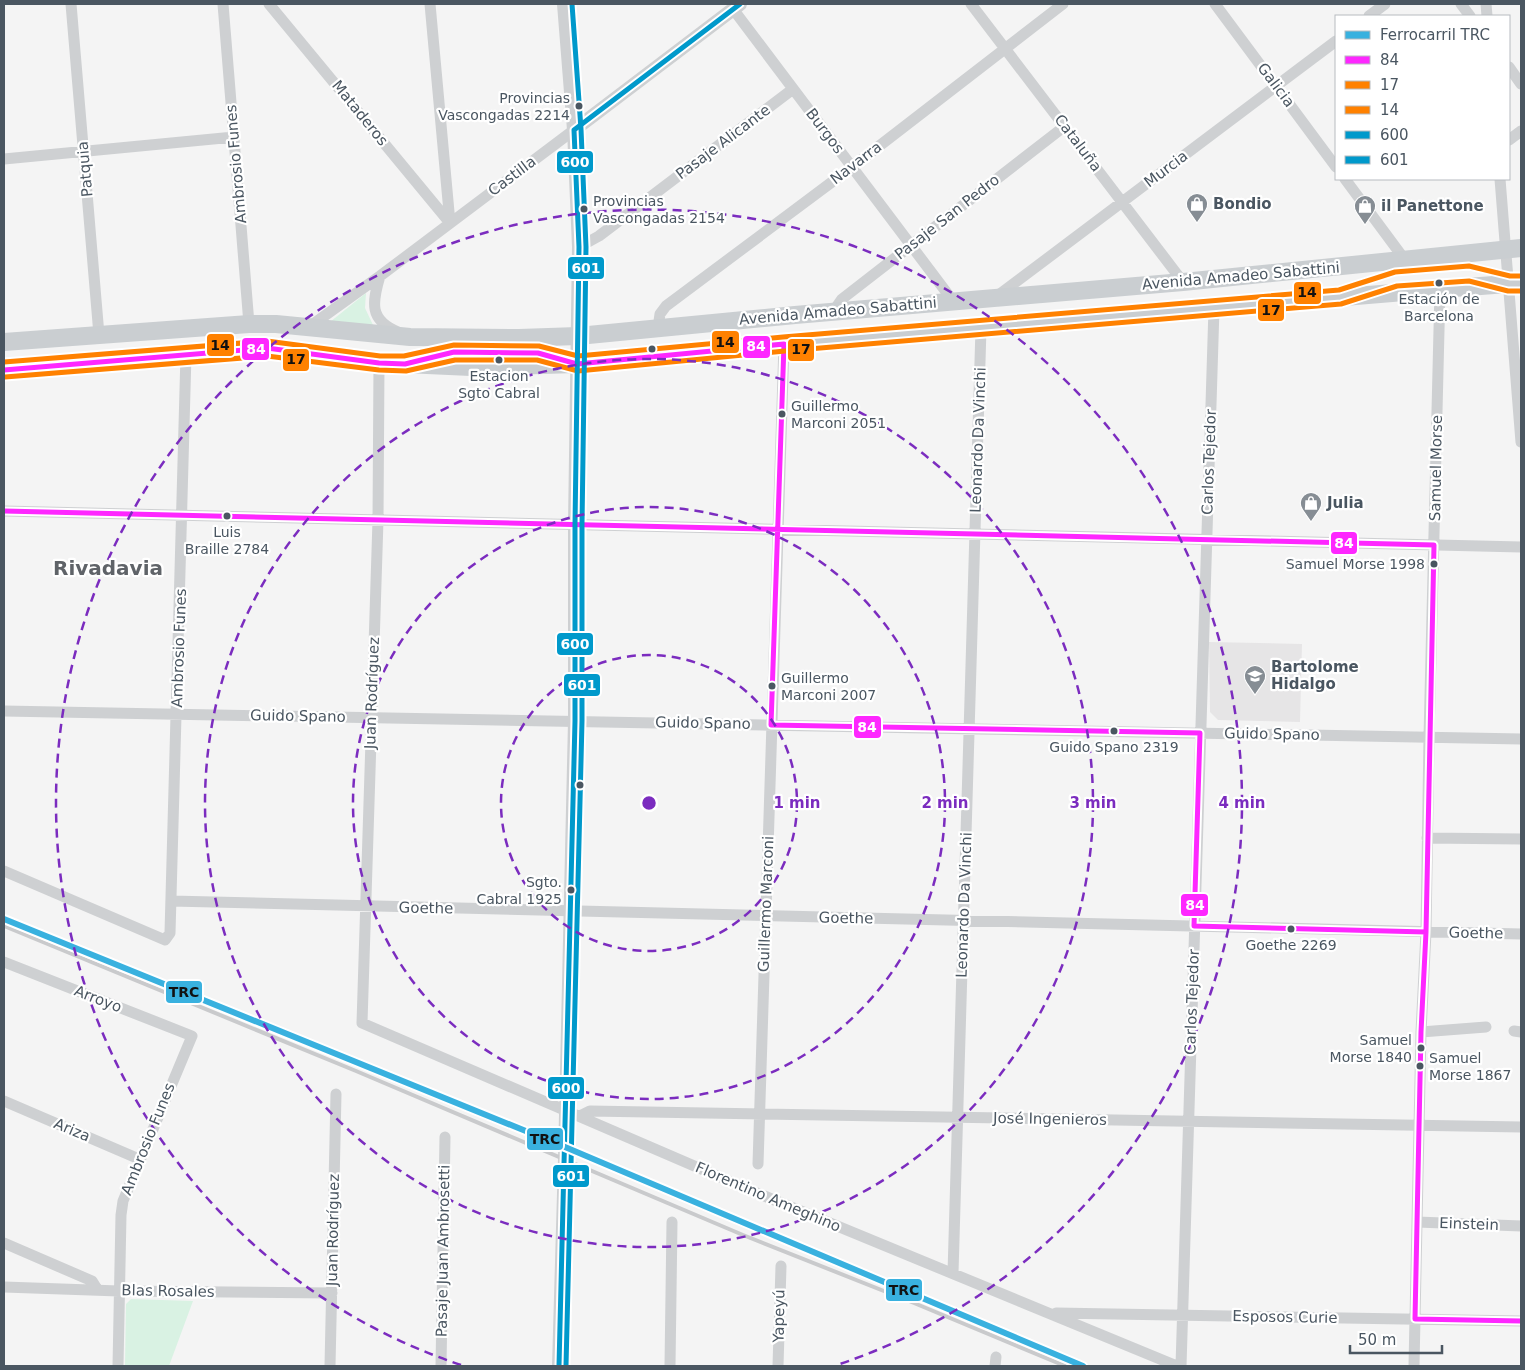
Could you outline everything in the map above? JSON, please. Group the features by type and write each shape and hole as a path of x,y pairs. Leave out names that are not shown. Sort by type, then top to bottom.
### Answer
{"main road":[{"name":"Avenida Amadeo Sabattini","path":"4,342 249,324 276,324 410,337 519,338 578,336 953,301 1183,282 1513,249"},
{"name":"Avenida Amadeo Sabattini","path":"4,370 267,348 379,363 472,367 577,364 784,344 1440,288 1515,284"}],"street":[{"name":"Patquia","path":"70,4 99,335"},
{"name":"Ambrosio Funes","path":"223,4 249,324"},
{"name":"Mataderos","path":"269,4 450,223"},
{"path":"430,4 450,223"},
{"path":"559,1366 575,721 575,525 579,247 574,130 564,4"},
{"name":"Cataluña","path":"972,4 1183,282"},
{"name":"Navarra","path":"658,328 660,314 666,306 852,167 1064,4"},
{"name":"Galicia","path":"1215,4 1335,165"},
{"path":"1370,15 1385,4"},
{"path":"1461,4 1469,15"},
{"name":"Castilla","path":"308,327 380,276 736,7"},
{"name":"Burgos","path":"736,7 793,89 953,301"},
{"name":"Murcia","path":"996,298 1335,42"},
{"path":"1510,68 1521,84"},
{"name":"Pasaje Alicante","path":"579,247 598,236 793,89"},
{"name":"Pasaje San Pedro","path":"834,312 842,299 1065,126"},
{"path":"1510,139 1521,131"},
{"path":"4,158 234,137"},
{"path":"1346,180 1405,260"},
{"path":"1500,180 1513,249 1521,442"},
{"path":"380,276 375,294 376,314 387,328 410,337"},
{"name":"Samuel Morse","path":"1414,1366 1421,1032 1426,932 1440,288"},
{"name":"Carlos Tejedor","path":"1181,1366 1214,308"},
{"name":"Leonardo Da Vinchi","path":"952,1273 981,328"},
{"name":"Guillermo Marconi","path":"758,1164 784,344"},
{"name":"Ambrosio Funes","path":"4,871 165,940 170,933 186,354"},
{"name":"Juan Rodríguez","path":"362,1024 378,520 379,363"},
{"path":"4,511 1521,547"},
{"name":"Guido Spano","path":"4,710 1521,738"},
{"path":"1427,838 1521,839"},
{"name":"Goethe","path":"171,902 1521,934"},
{"name":"Arroyo","path":"4,962 192,1036"},
{"name":"Florentino Ameghino","path":"362,1024 757,1193 1176,1366"},
{"path":"1421,1032 1486,1028"},
{"name":"Ambrosio Funes","path":"118,1366 121,1215 123,1201 192,1036"},
{"name":"Juan Rodríguez","path":"330,1366 336,1094"},
{"name":"Ariza","path":"4,1101 139,1159"},
{"name":"José Ingenieros","path":"580,1116 590,1111 1521,1127"},
{"name":"Pasaje Juan Ambrosetti","path":"441,1366 445,1136"},
{"path":"670,1366 672,1222"},
{"name":"Einstein","path":"1417,1222 1521,1226"},
{"path":"4,1243 92,1280 96,1289"},
{"name":"Yapeyú","path":"778,1366 781,1266"},
{"name":"Blas Rosales","path":"4,1287 332,1292"},
{"name":"Esposos Curie","path":"1050,1313 1521,1321"}],"shaded area":[{"name":"Bartolome Hidalgo","path":"1209,642 1302,644 1300,722 1218,720 1210,712"}],"green space":[{"path":"366,293 365,308 373,325 330,322"},
{"path":"131,1299 193,1301 169,1366 125,1366 126,1304"}],"railway":[{"path":"4,926 356,1071 743,1235 1065,1366"}],"rail line":[{"name":"TRC","path":"4,919 565,1147 1083,1366"}],"transit line":[{"name":"601","path":"566,1366 582,721 582,525 586,247 581,129 572,4"},
{"name":"600","path":"559,1366 575,721 575,525 579,247 574,130 740,4"},
{"name":"14","path":"4,362 267,341 380,356 404,356 454,345 539,346 578,356 1339,290 1395,272 1469,266 1510,276 1520,276"},
{"name":"17","path":"5,377 267,356 379,370 406,371 455,360 537,360 578,371 785,351 1341,304 1397,286 1469,281 1508,291 1521,291"},
{"name":"84","path":"4,370 267,348 379,363 405,364 454,352 538,353 577,364 784,344 771,725 1200,733 1194,926 1426,932"},
{"name":"84","path":"4,511 1434,545 1415,1319"},
{"name":"84","path":"1415,1319 1521,1321"}],"place":[{"name":"Provincias Vascongadas 2214","path":"579,106"},
{"name":"Provincias Vascongadas 2154","path":"584,209"},
{"name":"Bondio","path":"1197,223"},
{"name":"il Panettone","path":"1365,225"},
{"name":"Estación de Barcelona","path":"1439,283"},
{"name":"Estacion Sgto Cabral","path":"499,360"},
{"name":"Guillermo Marconi 2051","path":"782,414"},
{"name":"Luis Braille 2784","path":"227,516"},
{"name":"Julia","path":"1311,522"},
{"name":"Samuel Morse 1998","path":"1434,564"},
{"name":"Guillermo Marconi 2007","path":"772,686"},
{"name":"Bartolome Hidalgo","path":"1255,695"},
{"name":"Guido Spano 2319","path":"1114,731"},
{"name":"Sgto. Cabral 1925","path":"571,890"},
{"name":"Goethe 2269","path":"1291,929"},
{"name":"Samuel Morse 1840","path":"1421,1048"},
{"name":"Samuel Morse 1867","path":"1420,1066"}],"district":[{"name":"Rivadavia","path":"108,568"}]}
